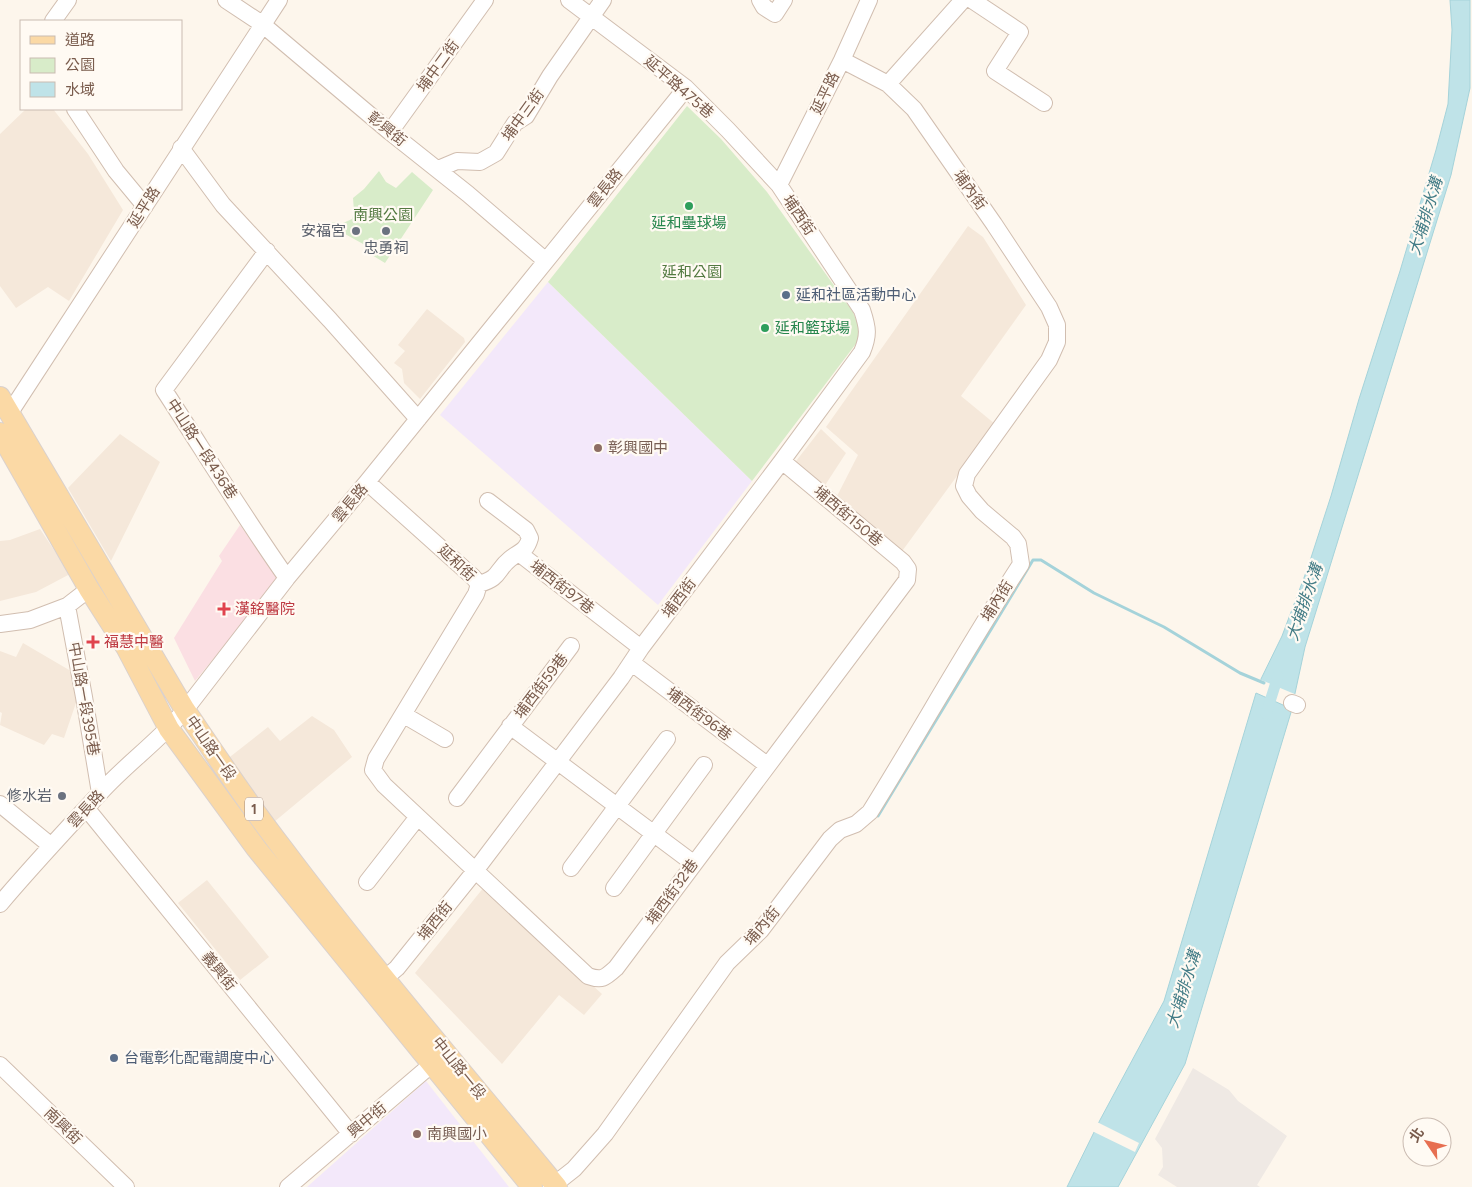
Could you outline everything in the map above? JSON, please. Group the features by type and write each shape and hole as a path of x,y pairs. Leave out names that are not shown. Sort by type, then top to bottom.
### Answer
{"main road":[{"name":"中山路一段","path":"5,406 185,710 378,984"},
{"name":"中山路一段","path":"0,433 89,589 126,648 169,729 256,848 378,984 440,1060 554,1186"},
{"name":"中山路一段","path":"440,1060 532,1187"}],"street":[{"path":"54,20 68,0"},
{"name":"彰興街","path":"226,0 262,24 546,261"},
{"name":"延平路","path":"5,406 145,206 279,0"},
{"name":"埔中二街","path":"390,132 485,0"},
{"name":"延平路475巷","path":"569,0 686,88 779,185"},
{"name":"埔中三街","path":"438,169 457,160 480,162 496,153 515,123 526,116 550,76 603,0"},
{"path":"760,0 764,7 776,14 784,0"},
{"name":"延平路","path":"779,185 842,60 869,0"},
{"path":"888,84 963,0"},
{"path":"972,0 1020,32 995,71 1044,103"},
{"name":"埔內街","path":"554,1186 574,1169 605,1134 727,964 761,930 818,852 840,830 856,824 870,812 1020,564 1018,544 1013,537 982,511 969,496 964,486 966,474 1049,360 1057,342 1057,325 994,224 914,109 888,84 842,60"},
{"name":"雲長路","path":"0,904 50,845 87,809 100,793 169,729 185,710 287,578 686,88"},
{"path":"76,110 116,172 145,206"},
{"path":"181,148 224,205 418,419"},
{"name":"埔西街","path":"378,984 397,968 558,762 862,352 867,339 868,326 862,310 779,185"},
{"name":"中山路一段436巷","path":"267,251 164,390 252,528 287,578"},
{"name":"埔西街150巷","path":"782,461 904,562 908,569 908,574"},
{"name":"延和街","path":"367,482 479,584 476,594 376,758 374,770 384,785 474,871"},
{"name":"埔西街97巷","path":"488,501 526,530 530,538 520,554 641,648"},
{"path":"479,584 491,581 511,558 520,554"},
{"name":"埔西街32巷","path":"474,871 588,976 597,980 606,977 616,968 883,613 907,580 908,574"},
{"path":"0,624 30,620 67,606 89,589"},
{"name":"中山路一段395巷","path":"67,606 100,793"},
{"name":"埔西街59巷","path":"456,798 571,646"},
{"name":"埔西街96巷","path":"632,663 767,765"},
{"path":"404,714 445,739"},
{"name":"埔西街59巷","path":"510,726 694,863"},
{"path":"572,868 667,739"},
{"path":"614,888 704,765"},
{"path":"0,804 50,845"},
{"name":"義興街","path":"87,809 351,1134"},
{"path":"367,882 418,818"},
{"name":"興中街","path":"288,1187 440,1060"},
{"name":"南興街","path":"0,1065 126,1187"}],"shaded area":[{"path":"25,110 54,110 88,154 123,210 69,301 48,287 16,308 0,286 0,134"},
{"path":"968,226 983,237 1026,305 961,396 995,424 900,554 835,500 858,455 826,427"},
{"name":"彰興國中","path":"548,282 752,481 658,605 440,415"},
{"path":"427,309 464,338 465,342 420,399 404,383 402,369 394,363 405,351 398,345"},
{"path":"821,429 846,453 820,493 793,465"},
{"path":"120,434 160,462 111,561 68,488"},
{"name":"漢銘醫院","path":"240,525 279,579 195,681 174,638 222,561 219,556"},
{"path":"40,529 70,574 36,592 0,601 0,541 10,540"},
{"path":"23,643 76,674 78,697 64,738 52,734 44,745 0,725 2,713 0,712 0,651 16,657"},
{"path":"312,716 334,730 352,757 274,822 226,760 268,727 280,741"},
{"path":"207,880 269,957 240,980 178,903"},
{"path":"484,887 602,994 584,1015 559,995 502,1064 415,973"},
{"path":"1193,1068 1229,1090 1238,1101 1287,1136 1257,1185 1260,1187 1177,1187 1158,1175 1163,1167 1162,1148 1155,1139"},
{"name":"南興國小","path":"426,1081 509,1187 307,1187"}],"green space":[{"name":"延和公園","path":"687,106 721,139 767,192 853,312 858,325 858,341 752,481 548,282"},
{"name":"南興公園","path":"379,171 386,182 396,188 412,172 433,190 385,263 367,252 365,245 345,234 341,238 321,233 324,222 343,223 352,219 354,211 353,198 364,189"}],"water":[{"path":"1450,0 1470,0 1470,88 1451,175 1305,647 1294,698 1260,681 1282,636 1308,567 1436,150 1448,104 1452,30"},
{"path":"1256,693 1292,709 1185,1064 1118,1187 1067,1187 1100,1120 1164,1001"}],"pier":[{"path":"1259,679 1297,695 1294,700 1258,687 1256,684"},
{"path":"1097,1122 1139,1143 1135,1152 1092,1131"}],"waterway":[{"path":"878,816 1033,560 1041,560 1094,593 1164,627 1240,673 1264,683"},
{"name":"大埔排水溝","path":"1266,714 1278,676"}],"place":[{"name":"延和壘球場","path":"689,206"},
{"name":"安福宮","path":"356,231"},
{"name":"忠勇祠","path":"386,231"},
{"name":"延和社區活動中心","path":"786,295"},
{"name":"延和籃球場","path":"765,328"},
{"name":"彰興國中","path":"598,448"},
{"name":"漢銘醫院","path":"224,609"},
{"name":"福慧中醫","path":"93,642"},
{"name":"修水岩","path":"62,796"},
{"name":"台電彰化配電調度中心","path":"114,1058"},
{"name":"南興國小","path":"417,1134"}]}
